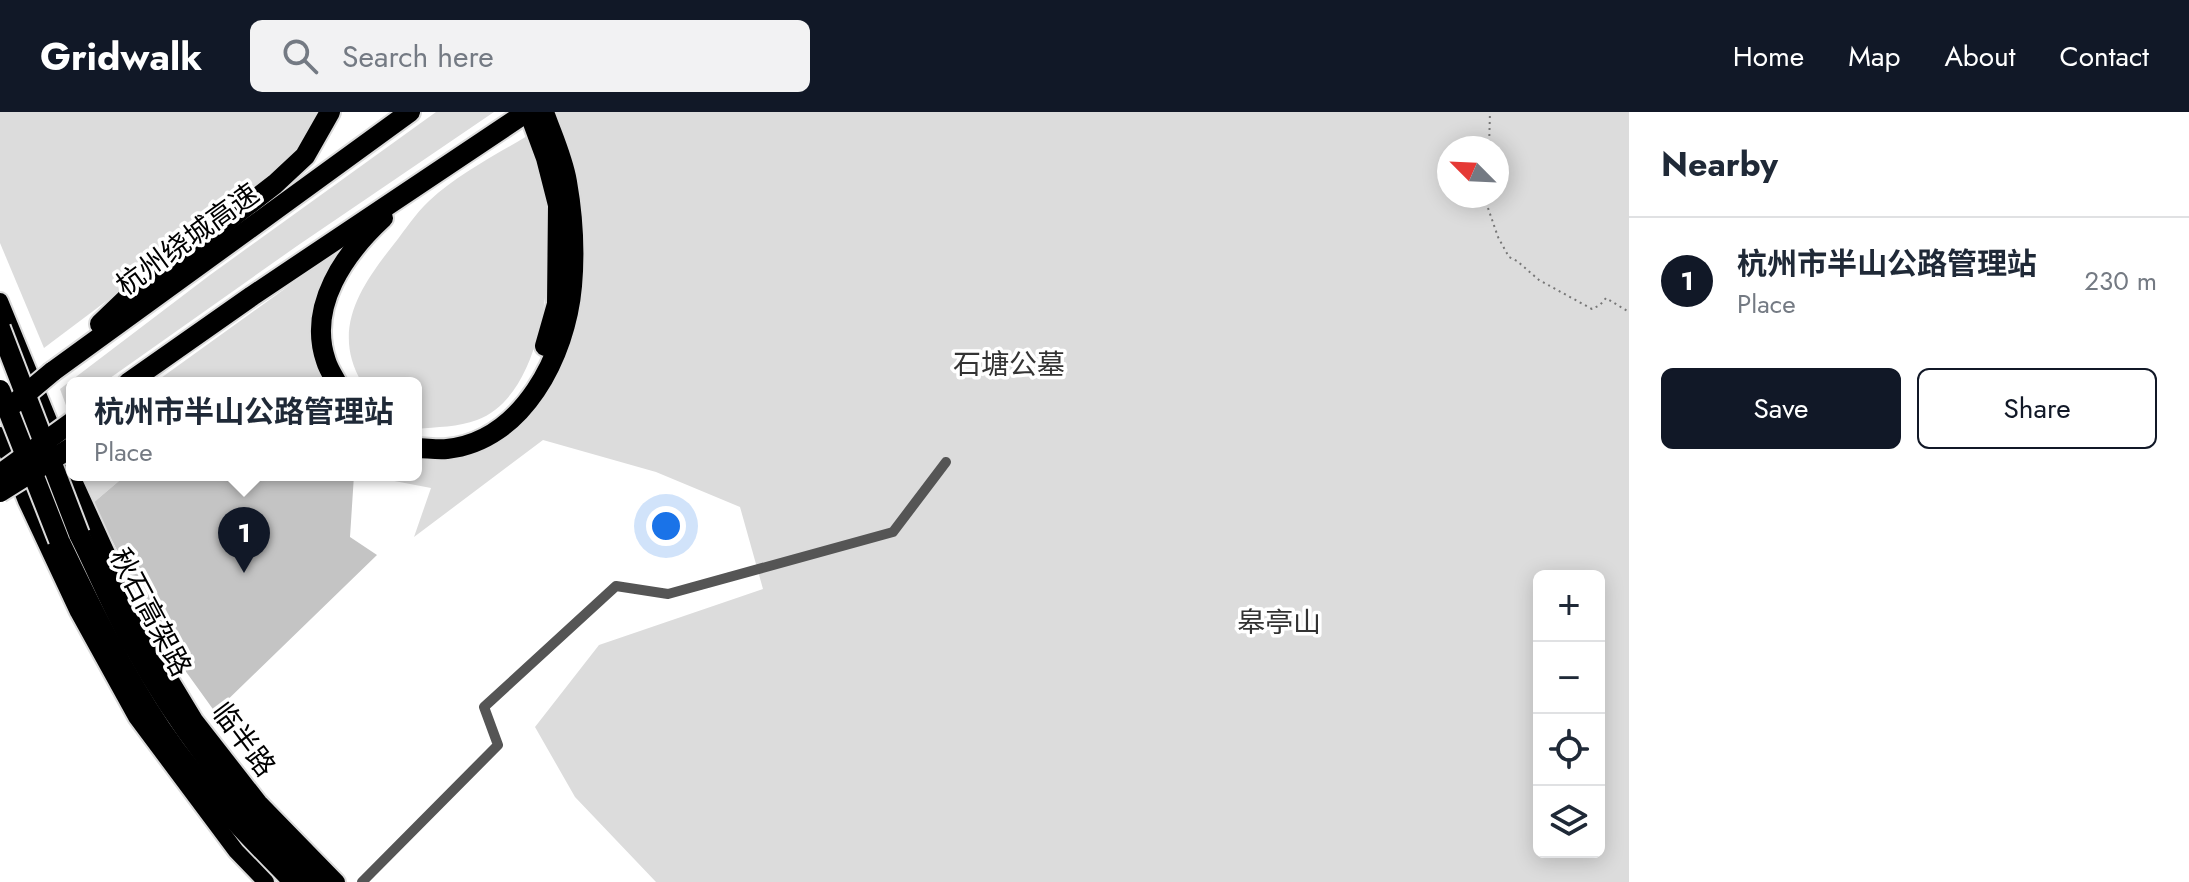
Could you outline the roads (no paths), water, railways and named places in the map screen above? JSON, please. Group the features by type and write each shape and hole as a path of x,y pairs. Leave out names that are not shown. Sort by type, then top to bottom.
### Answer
{"highway":[{"path":"52,372 125,300 275,184 305,156 330,112"},
{"name":"杭州绕城高速","path":"0,416 52,372 410,112"},
{"path":"137,377 431,174 528,112 546,158 558,205 557,304 544,351 525,384 500,413 478,428 444,437 422,437"},
{"path":"422,448 446,449 472,443 497,431 522,410 542,382 557,349 572,288 574,246 561,154 544,112"},
{"path":"334,377 325,360 320,320 332,283 347,256 369,231 431,174"},
{"path":"0,312 14,363"},
{"name":"秋石高架路","path":"0,328 79,534 131,643 161,693 227,786 318,882"},
{"name":"秋石高架路","path":"0,390 59,540 115,654 163,731 214,799 294,882"},
{"path":"0,474 66,426"},
{"path":"0,492 66,451"}],"main road":[{"name":"临半路","path":"0,301 66,462"},
{"path":"0,435 26,501 78,612 136,717 236,851 266,882"},
{"name":"临半路","path":"74,481 146,639 195,720 259,802 337,882"}],"street":[{"path":"362,882 498,745 484,707 616,586 668,594 893,532 946,462"}],"place":[{"name":"杭州市半山公路管理站","path":"244,573"}],"park label":[{"name":"石塘公墓","path":"1009,364"},
{"name":"皋亭山","path":"1279,622"}]}
